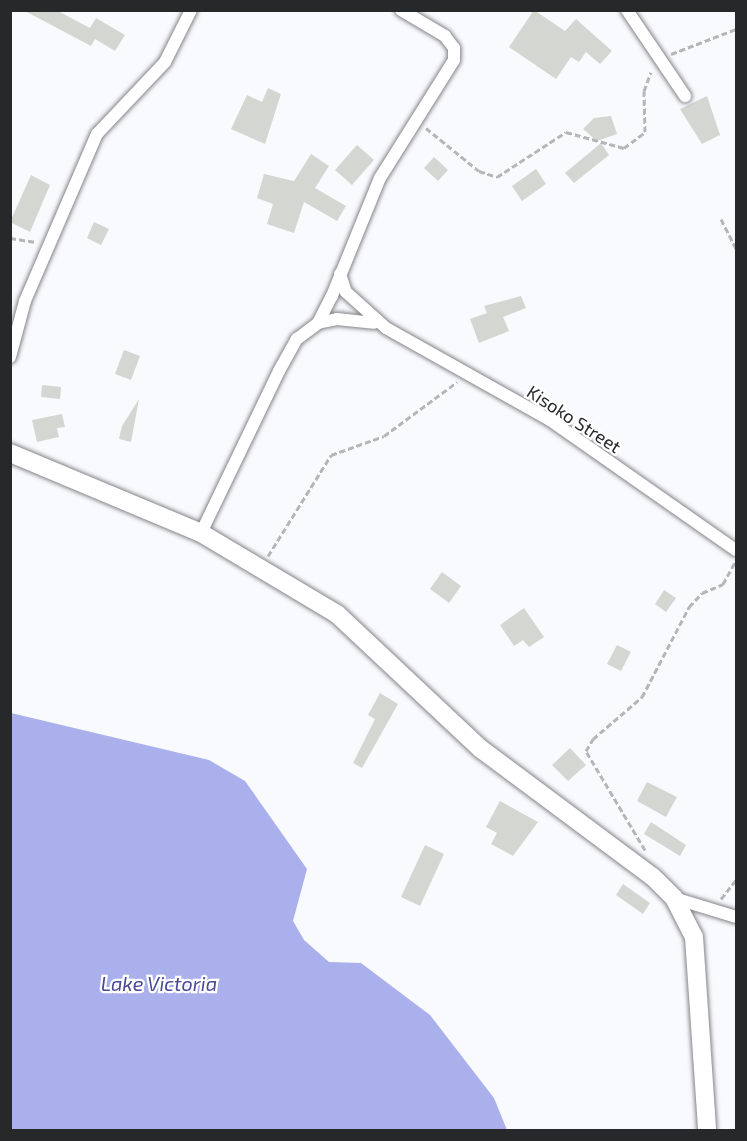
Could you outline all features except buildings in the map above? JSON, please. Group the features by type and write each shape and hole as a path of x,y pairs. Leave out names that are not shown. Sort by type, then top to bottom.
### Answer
{"street":[{"path":"10,357 25,302 97,134 165,62 191,10"},
{"path":"201,533 288,355 297,339 318,324 380,178 411,125 454,60 454,48 445,36 401,10"},
{"path":"627,10 685,96"},
{"name":"Kisoko Street","path":"340,274 346,292 386,328 465,376 550,420 736,550"},
{"name":"Kisoko Street","path":"318,324 362,319 386,328"},
{"path":"10,453 201,533 261,566 337,615 481,749 653,877 674,898 694,937 707,1131"},
{"path":"674,898 736,917"}],"path":[{"path":"411,125 434,132 464,161 496,177 566,132 624,148 645,132 644,85 661,58 736,29"},
{"path":"721,219 736,248"},
{"path":"10,238 50,243"},
{"path":"261,566 331,455 384,436 465,376"},
{"path":"653,877 637,832 591,769 586,752 593,739 642,697 689,607 702,593 723,584 736,559"},
{"path":"711,908 736,880"}],"water":[{"name":"Lake Victoria","path":"11,713 209,760 245,781 307,869 293,921 304,940 329,962 361,963 430,1015 494,1098 507,1130 11,1130"}]}
